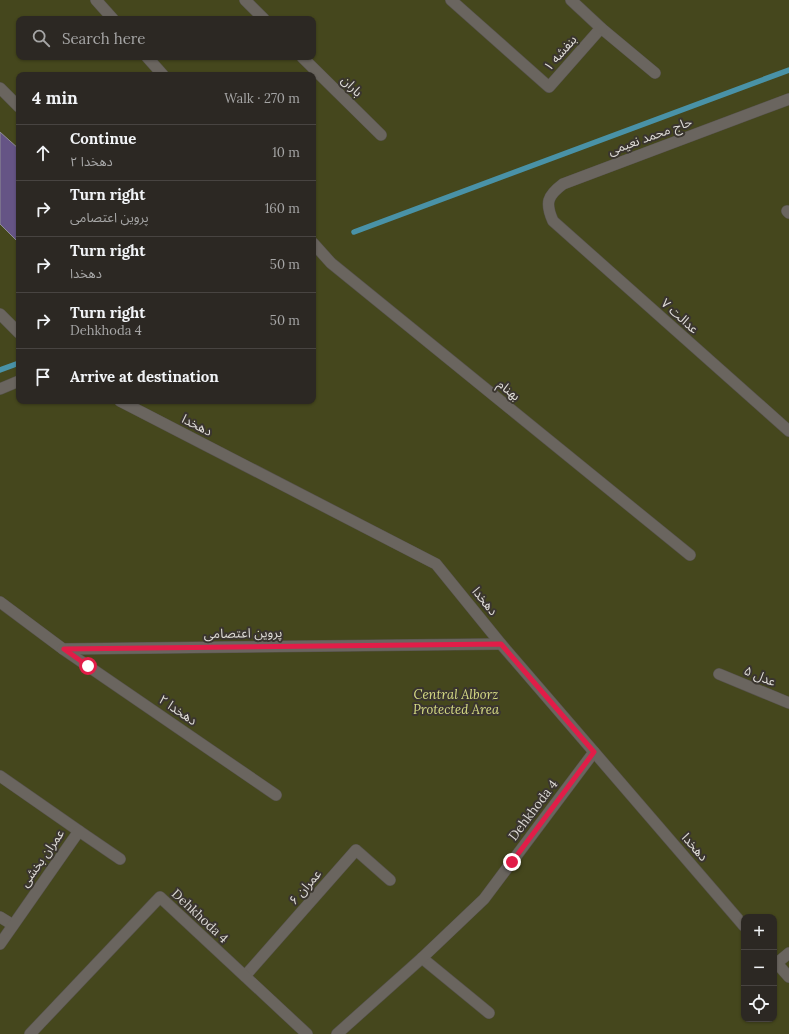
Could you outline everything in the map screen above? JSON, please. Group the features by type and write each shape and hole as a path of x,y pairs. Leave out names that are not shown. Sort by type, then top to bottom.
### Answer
{"street":[{"path":"96,0 110,16"},
{"path":"245,0 261,16"},
{"name":"بنفشه ۱","path":"451,0 549,87 601,28"},
{"path":"571,0 601,28 654,73"},
{"path":"150,60 160,72"},
{"name":"باران","path":"305,60 381,135"},
{"path":"0,88 16,104"},
{"name":"حاج محمد نعیمی","path":"553,222 549,212 548,200 554,191 563,184 789,99"},
{"name":"۷ عدالت","path":"553,222 789,431"},
{"name":"بهنام","path":"316,246 331,263 690,555"},
{"path":"0,314 16,330"},
{"path":"0,389 16,382"},
{"name":"دهخدا","path":"126,404 436,564 501,644 741,923"},
{"path":"0,602 64,649"},
{"name":"پروین اعتصامی","path":"64,649 501,644"},
{"name":"دهخدا ۲","path":"64,649 276,795"},
{"name":"عدل ۵","path":"719,674 789,703"},
{"name":"Dehkhoda 4","path":"337,1034 422,958 484,899 594,752"},
{"path":"0,776 79,831"},
{"name":"عمران بخشی","path":"0,944 79,831 120,859"},
{"name":"عمران ۶","path":"245,976 356,850 390,880"},
{"name":"Dehkhoda 4","path":"36,1032 160,897 307,1034"},
{"path":"0,917 12,925"},
{"path":"777,961 789,953"},
{"path":"422,958 489,1013"},
{"path":"777,964 789,977"}],"green space":[{"name":"Central Alborz Protected Area","path":"0,0 789,0 789,1034 0,1034"}],"building":[{"path":"0,132 16,146 16,240 0,224"}],"waterway":[{"path":"354,232 789,70"},
{"path":"0,370 16,364"}],"route":[{"path":"88,666 64,649 501,644 594,752 512,862"}]}
